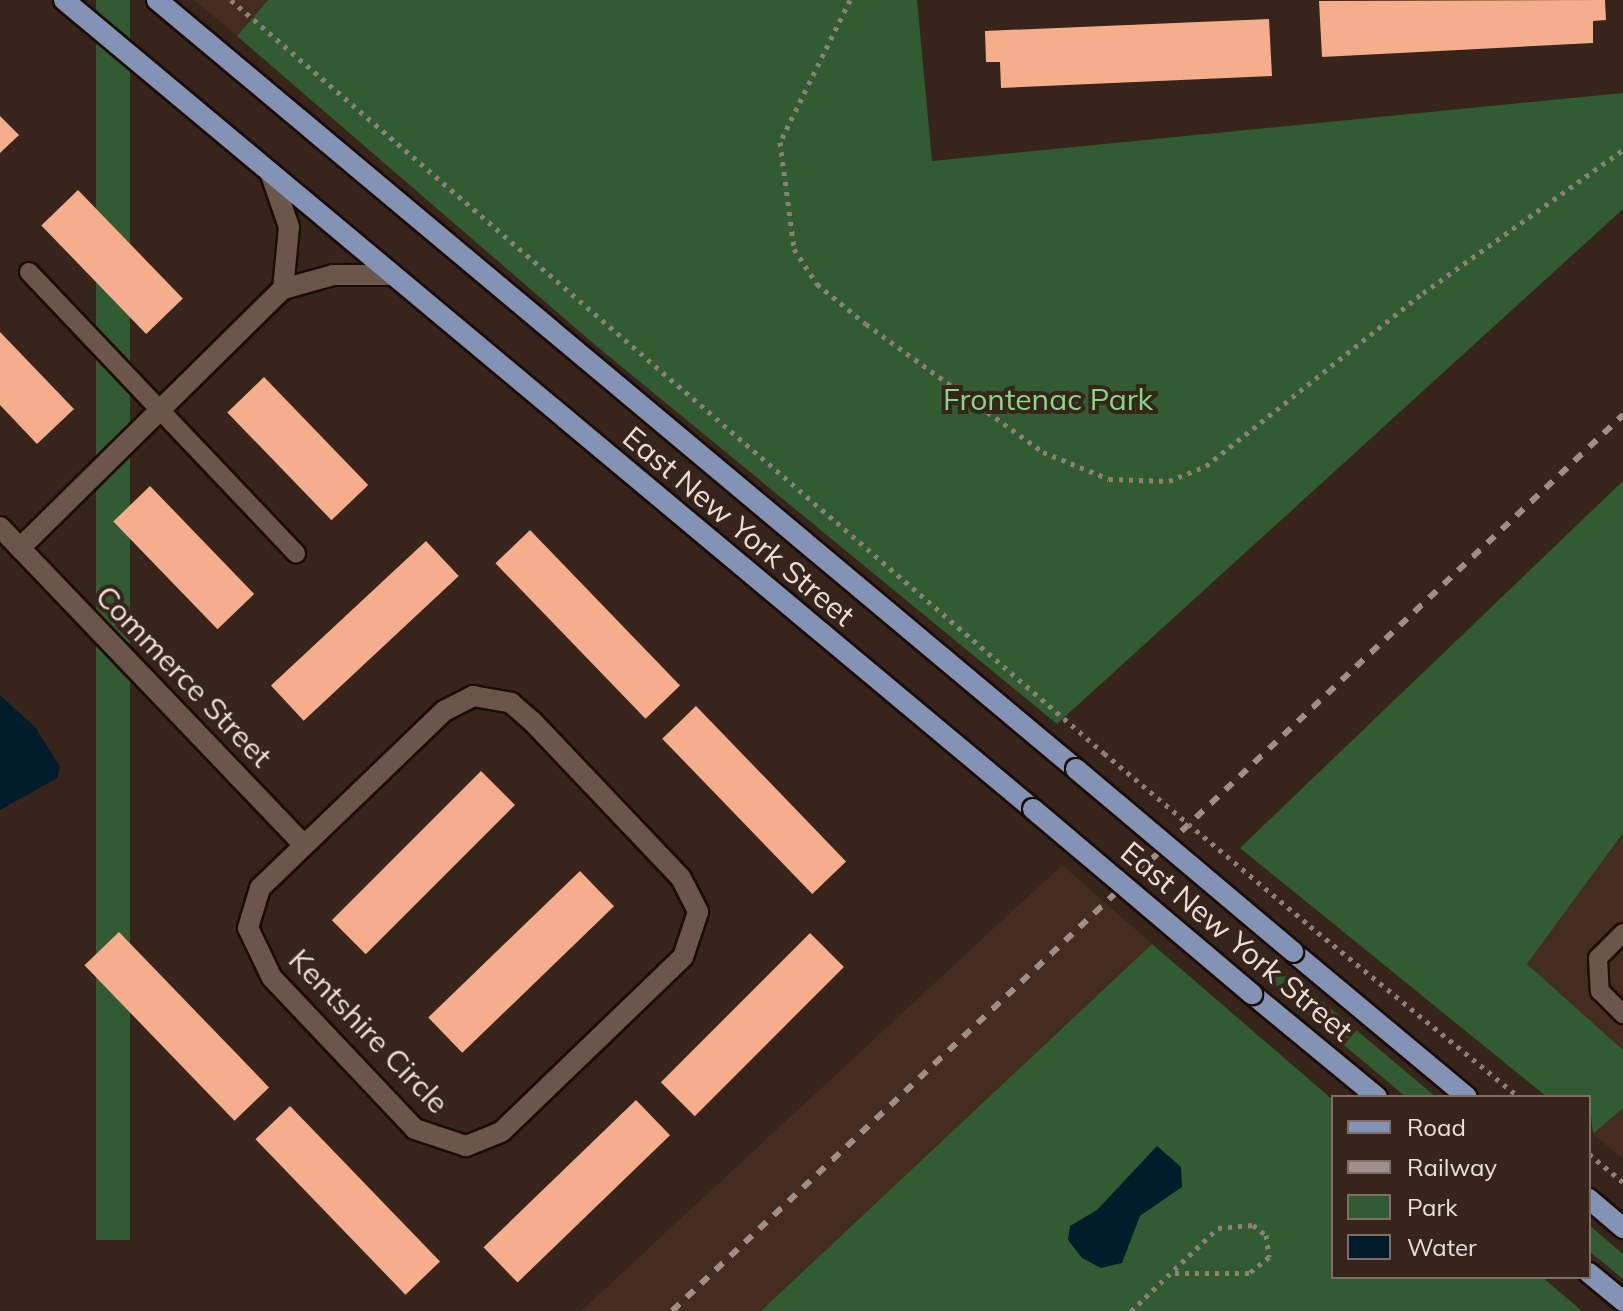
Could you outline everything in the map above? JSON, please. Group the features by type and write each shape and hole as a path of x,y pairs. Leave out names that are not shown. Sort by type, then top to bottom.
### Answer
{"main road":[{"name":"East New York Street","path":"64,0 1375,1095"},
{"name":"East New York Street","path":"157,0 1465,1095"},
{"path":"1591,1201 1623,1228"},
{"path":"1591,1275 1623,1301"}],"street":[{"path":"270,172 289,227 283,289"},
{"path":"20,548 283,289 333,275 392,275"},
{"name":"Commerce Street","path":"0,527 304,845"},
{"name":"Kentshire Circle","path":"493,697 532,721 681,878 696,904 697,931 683,957 501,1132 486,1142 447,1145 415,1129 255,952 252,903 304,845 444,711 459,701 493,697"}],"lane":[{"path":"29,272 296,553"},
{"path":"1623,933 1598,958 1600,991 1623,1014"}],"path":[{"path":"231,0 1104,753 1517,1095"},
{"path":"850,0 780,142 794,249 817,284 866,324 1043,452 1109,479 1169,481 1206,466 1423,293 1623,150"},
{"path":"1591,1156 1623,1182"},
{"path":"1131,1311 1218,1228 1253,1225 1266,1235 1269,1257 1249,1273 1172,1273"}],"shaded area":[{"path":"194,0 268,0 237,36"},
{"path":"1623,833 1623,1050 1527,964"},
{"path":"1062,865 1152,944 761,1311 581,1311"},
{"path":"1623,1108 1623,1159 1593,1134"}],"green space":[{"path":"96,0 130,0 130,1240 96,1240"},
{"name":"Frontenac Park","path":"268,0 917,0 932,161 1623,93 1623,209 1057,724 594,344 237,36"},
{"path":"1623,481 1623,833 1527,964 1623,1050 1623,1108 1593,1134 1591,1095 1545,1095 1240,848"},
{"path":"1152,944 1331,1098 1331,1279 1544,1279 1582,1311 761,1311"},
{"path":"1280,966 1434,1095 1404,1095 1265,979"},
{"path":"1591,1227 1623,1254 1623,1279 1591,1253"}],"water":[{"path":"0,695 36,728 60,767 57,778 0,810"},
{"path":"1157,1146 1181,1167 1182,1187 1140,1216 1122,1263 1101,1268 1082,1258 1068,1240 1070,1226 1097,1210"}],"building":[{"path":"1605,0 1606,20 1593,21 1593,43 1322,57 1319,1"},
{"path":"1269,19 1272,76 1001,88 1000,62 986,62 985,31"},
{"path":"0,116 19,135 0,153"},
{"path":"78,190 183,299 146,334 41,225"},
{"path":"0,332 74,409 37,444 0,405"},
{"path":"264,377 368,485 332,520 227,412"},
{"path":"150,486 254,594 218,629 113,521"},
{"path":"530,530 680,685 646,719 495,563"},
{"path":"426,541 459,576 304,721 271,686"},
{"path":"696,706 846,861 812,894 662,739"},
{"path":"481,771 515,805 366,954 332,920"},
{"path":"580,871 614,906 462,1053 428,1018"},
{"path":"119,932 269,1087 235,1121 84,965"},
{"path":"810,933 844,967 695,1116 661,1082"},
{"path":"636,1100 670,1135 518,1283 483,1247"},
{"path":"290,1106 440,1261 406,1295 255,1139"}],"railway":[{"path":"672,1311 1623,415"}]}
